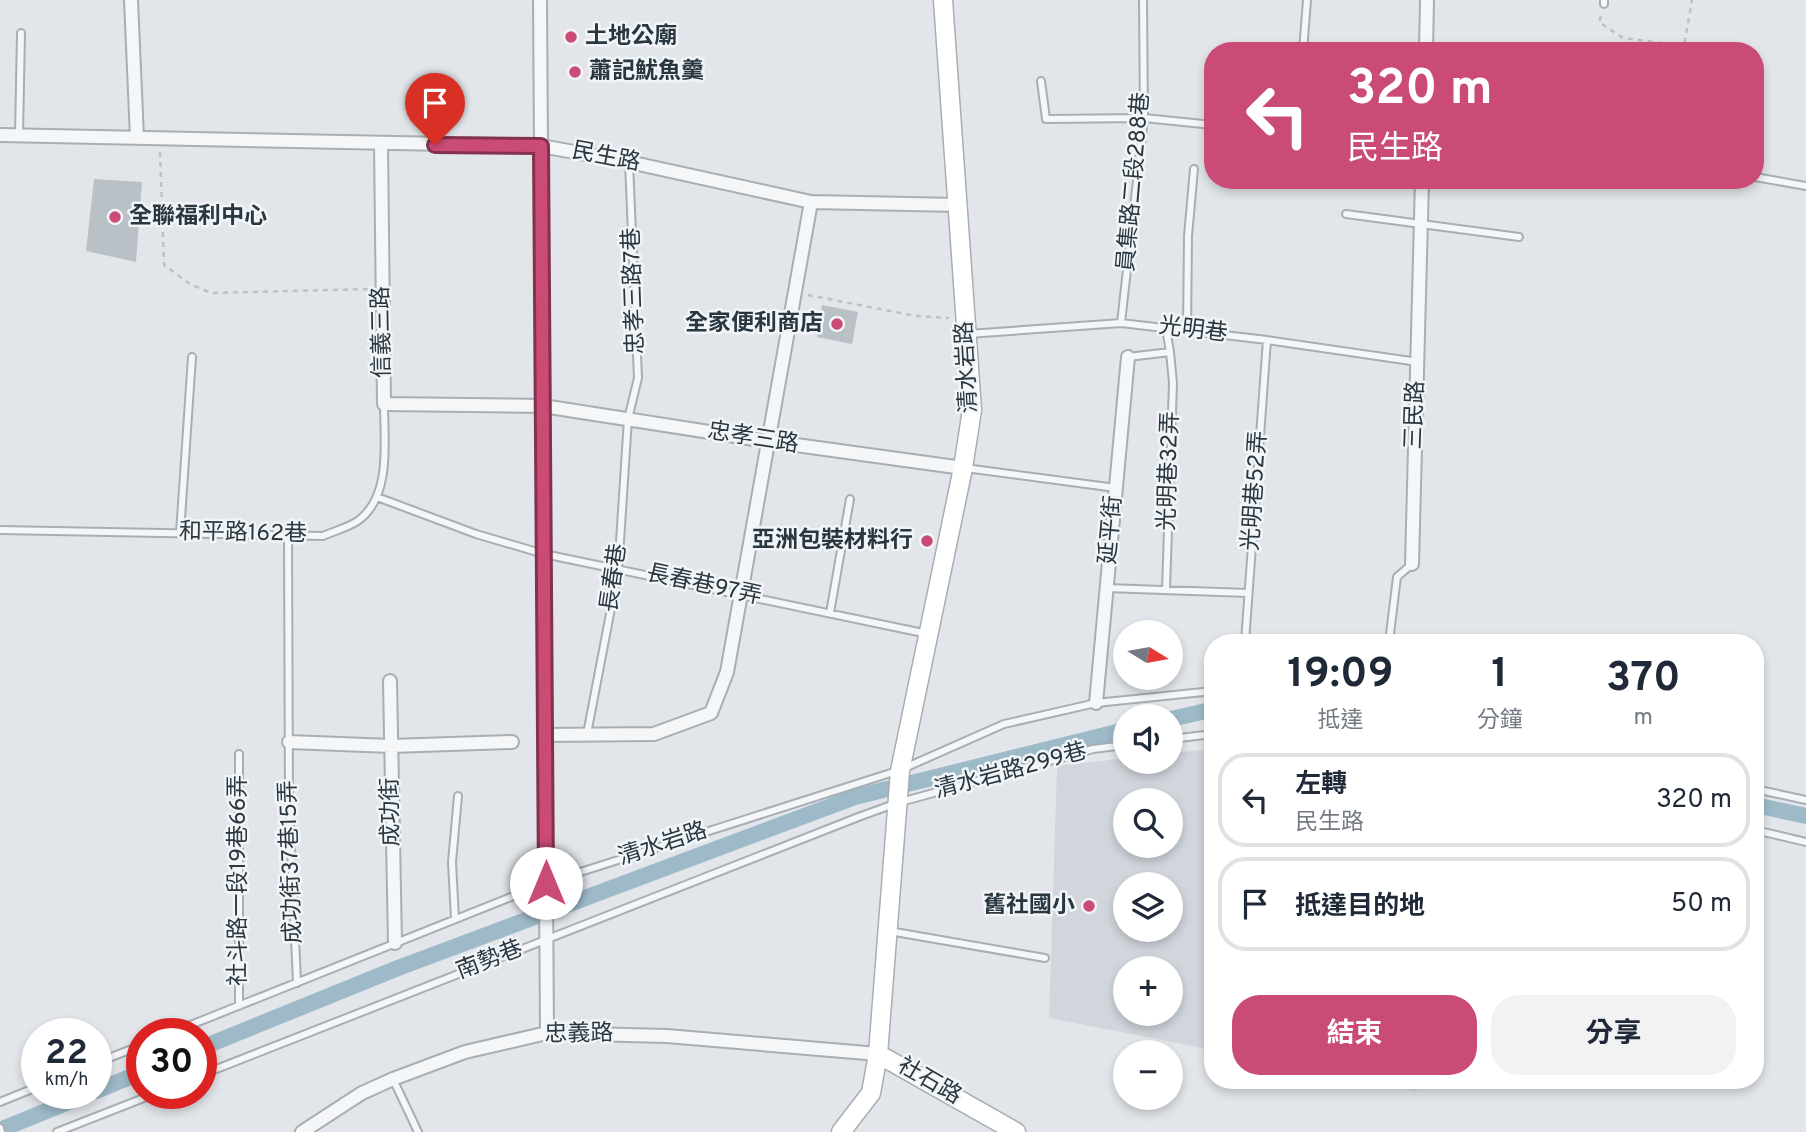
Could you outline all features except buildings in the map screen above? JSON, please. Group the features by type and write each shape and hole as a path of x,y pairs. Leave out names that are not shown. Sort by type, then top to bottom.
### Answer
{"street":[{"path":"131,0 137,138"},
{"path":"540,0 547,1033"},
{"name":"清水岩路","path":"900,770 963,468 972,410 943,0"},
{"path":"1426,42 1427,0"},
{"name":"民生路","path":"0,135 541,146 629,162 811,202 958,205"},
{"name":"信義三路","path":"381,144 384,404 543,405"},
{"name":"三民路","path":"1412,564 1422,189"},
{"path":"545,735 654,734 711,713 727,672 811,202"},
{"name":"延平街","path":"1096,703 1128,357"},
{"name":"忠孝三路","path":"543,405 767,442 963,468"},
{"name":"成功街","path":"390,681 395,943"},
{"path":"289,742 391,746 512,742"},
{"path":"841,1132 872,1093 878,1054 900,770"},
{"name":"忠義路","path":"302,1132 362,1093 393,1079 465,1052 547,1033 667,1036 878,1054"},
{"name":"社石路","path":"878,1054 1016,1132"}],"lane":[{"name":"員集路二段288巷","path":"1121,323 1144,118 1143,0"},
{"path":"1304,42 1307,0"},
{"path":"19,135 21,33"},
{"path":"1041,82 1046,119 1144,118 1204,124"},
{"name":"忠孝三路7巷","path":"628,419 638,378 629,162"},
{"path":"1187,331 1188,236 1194,169"},
{"path":"1764,179 1806,186"},
{"path":"1346,214 1519,237"},
{"name":"光明巷","path":"966,327 1121,323 1267,340 1418,362"},
{"name":"光明巷32弄","path":"1166,328 1173,383 1166,589"},
{"name":"光明巷52弄","path":"1245,634 1267,340"},
{"path":"1128,357 1170,352"},
{"path":"180,533 192,357"},
{"path":"377,497 384,464 384,404"},
{"name":"長春巷","path":"587,734 619,569 628,419"},
{"path":"963,468 1116,488"},
{"name":"和平路162巷","path":"0,530 323,536 359,520 377,497"},
{"name":"長春巷97弄","path":"377,497 476,534 544,554 929,634"},
{"path":"830,613 850,499"},
{"name":"成功街37巷15弄","path":"288,535 289,742 297,983"},
{"name":"三民路","path":"1390,634 1397,577 1412,564"},
{"path":"1107,588 1248,593"},
{"name":"清水岩路","path":"395,943 546,883 900,770 1004,724 1096,703 1204,692"},
{"path":"1183,738 1204,735"},
{"name":"清水岩路299巷","path":"897,802 1093,749 1113,746"},
{"name":"社斗路一段19巷66弄","path":"239,754 239,1006"},
{"path":"1764,791 1806,800"},
{"path":"455,919 452,862 458,796"},
{"name":"南勢巷","path":"217,1069 897,802"},
{"path":"1764,832 1806,842"},
{"path":"887,931 1045,958"},
{"path":"209,1018 395,943"},
{"path":"393,1079 418,1132"},
{"path":"0,1101 21,1093"},
{"path":"57,1132 126,1105"}],"path":[{"path":"1685,42 1692,0"},
{"path":"1604,2 1599,22 1622,38 1653,42"},
{"path":"160,139 164,265 190,284 212,293 383,288"},
{"path":"794,293 966,327"}],"shaded area":[{"name":"舊社國小","path":"1204,750 1204,1048 1183,1044 1183,1040 1162,1040 1049,1018 1057,766 1113,759 1113,774 1183,774 1183,752"}],"waterway":[{"path":"1183,716 1204,711"},
{"path":"217,1042 398,968 855,797 1113,733"},
{"path":"1764,807 1806,816"},
{"path":"112,1084 126,1079"},
{"path":"0,1130 51,1109"}],"place":[{"name":"土地公廟","path":"571,37"},
{"name":"蕭記魷魚羹","path":"575,72"},
{"name":"全聯福利中心","path":"115,217"},
{"name":"全家便利商店","path":"837,324"},
{"name":"亞洲包裝材料行","path":"927,541"},
{"name":"舊社國小","path":"1089,906"}],"route":[{"path":"435,145 541,146 546,883"}]}
